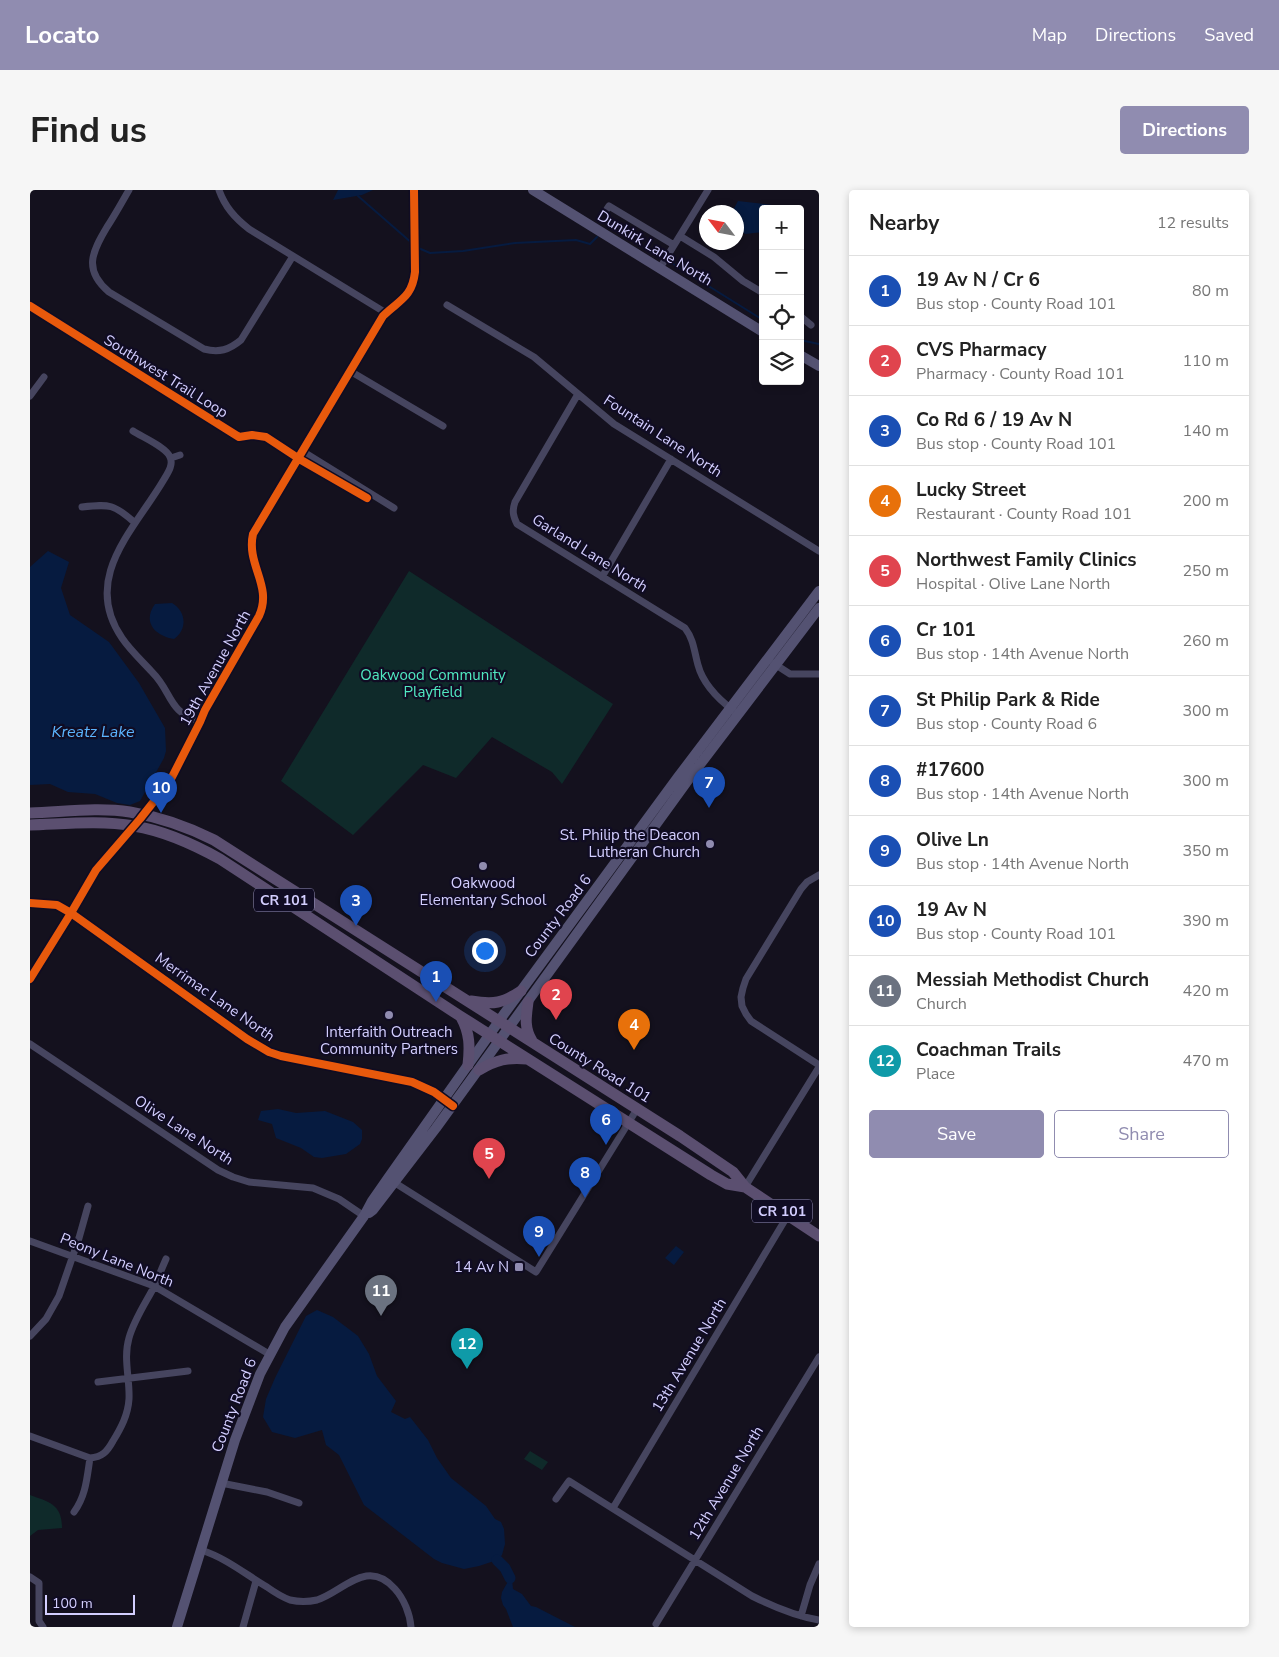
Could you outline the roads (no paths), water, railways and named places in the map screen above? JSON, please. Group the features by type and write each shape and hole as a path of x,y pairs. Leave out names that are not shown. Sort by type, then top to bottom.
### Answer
{"main road":[{"name":"Dunkirk Lane North","path":"533,190 759,330"},
{"path":"804,357 819,366"},
{"name":"County Road 6","path":"177,1627 221,1483 250,1397 270,1354 294,1313 364,1216 372,1201 453,1106 500,1041 504,1025 521,991 771,662 819,591"},
{"name":"County Road 6","path":"771,662 819,608"},
{"name":"County Road 6","path":"391,1180 444,1099 490,1034 504,1025 528,1002 680,790 734,711"},
{"name":"County Road 101","path":"30,813 118,811 143,815 188,828 214,840 637,1109 733,1172 745,1187 819,1236"},
{"name":"County Road 101","path":"30,825 114,824 134,826 184,840 220,859 628,1123 727,1184 745,1187"},
{"path":"467,1001 495,1004 509,999 521,991"},
{"path":"528,1002 525,1025 527,1034 533,1043"},
{"path":"460,1016 466,1026 470,1039 468,1065"},
{"path":"479,1070 491,1062 503,1058 529,1059"}],"street":[{"path":"129,190 97,243 92,257 97,280 102,286 196,345 213,351 222,351 229,349 241,340 293,256"},
{"path":"219,190 224,203 249,230 386,313"},
{"name":"19th Avenue North","path":"30,979 96,870 170,781 205,710 256,623 263,608 264,592 251,550 253,534 386,313 404,298 414,282 414,190"},
{"path":"660,268 708,190"},
{"path":"607,209 609,206 674,245"},
{"path":"680,236 714,256 743,281 759,291"},
{"name":"Fountain Lane North","path":"447,304 534,358 614,424 819,551"},
{"path":"804,319 811,325"},
{"path":"350,371 443,426"},
{"path":"30,396 44,377"},
{"name":"Garland Lane North","path":"578,394 515,502 512,514 517,524 685,628 694,642 698,665 706,684 734,711"},
{"path":"133,431 164,450 171,458 171,464 153,498 119,547 108,577 110,615 121,638 157,676 178,710 200,722"},
{"path":"302,451 394,508"},
{"path":"171,458 180,455"},
{"path":"602,577 671,459"},
{"path":"82,507 102,505 115,507 135,523"},
{"path":"771,662 790,674 819,674"},
{"path":"745,1187 819,1066 751,1022 742,1006 741,997 746,979 801,889 807,882 819,875"},
{"name":"Merrimac Lane North","path":"30,903 57,904 269,1052 412,1082 434,1092 453,1106"},
{"name":"Olive Lane North","path":"30,1044 218,1170 249,1182 313,1188 339,1199 364,1216"},
{"path":"391,1180 536,1272 637,1109"},
{"path":"30,1336 46,1319 53,1308 73,1257 88,1206"},
{"name":"13th Avenue North","path":"613,1508 788,1215"},
{"name":"Peony Lane North","path":"30,1241 154,1286 270,1354"},
{"path":"30,1436 90,1458 104,1454 123,1425 127,1412 129,1398 126,1353 128,1340 166,1259"},
{"name":"12th Avenue North","path":"656,1624 819,1358"},
{"path":"98,1382 188,1371"},
{"path":"74,1512 85,1491 90,1458"},
{"path":"556,1499 569,1480 770,1606 819,1620"},
{"path":"221,1483 268,1492 299,1503"},
{"path":"201,1550 222,1558 280,1595 299,1602 317,1600 327,1596 356,1578 365,1576 384,1580 398,1592 410,1619 410,1627"},
{"path":"801,1616 810,1585 819,1564"},
{"path":"30,1577 39,1583 39,1621 43,1627"},
{"path":"243,1627 256,1580"}],"water":[{"path":"338,190 373,190 362,195 333,200"},
{"path":"738,201 772,205 759,205 759,232 744,233 744,205 736,205"},
{"name":"Kreatz Lake","path":"48,551 69,562 61,588 70,615 109,642 139,683 165,728 166,751 164,758 140,801 130,805 117,803 95,794 68,792 50,784 30,785 30,567"},
{"path":"172,603 177,606 184,620 182,630 174,639 161,635 152,627 150,622 151,611 155,604"},
{"path":"278,1109 296,1113 325,1111 353,1122 362,1130 362,1139 360,1144 346,1154 322,1158 314,1157 301,1148 276,1138 272,1124 258,1120 261,1111"},
{"path":"676,1246 684,1252 674,1265 665,1258"},
{"path":"317,1310 333,1317 358,1336 369,1354 377,1376 396,1401 391,1412 405,1419 410,1417 428,1440 437,1458 451,1478 486,1506 495,1519 501,1522 504,1529 505,1544 502,1555 497,1560 464,1569 434,1559 364,1505 339,1455 326,1445 322,1430 295,1438 272,1432 263,1417 266,1399 306,1316"},
{"path":"510,1578 512,1579 513,1589 522,1594 531,1606 575,1627 513,1627 501,1598 502,1592"}],"waterway":[{"path":"358,196 413,244"},
{"path":"416,247 430,253 463,251 515,243 576,240 590,244 597,237"},
{"path":"670,262 759,318"},
{"path":"804,341 819,344"},
{"path":"497,1560 505,1568 510,1578"}],"place":[{"name":"St Philip Park & Ride","path":"709,808"},
{"name":"19 Av N","path":"161,813"},
{"name":"St. Philip the Deacon Lutheran Church","path":"710,844"},
{"name":"Oakwood Elementary School","path":"483,866"},
{"name":"Co Rd 6 / 19 Av N","path":"356,926"},
{"name":"19 Av N / Cr 6","path":"436,1002"},
{"name":"Interfaith Outreach Community Partners","path":"389,1015"},
{"name":"CVS Pharmacy","path":"556,1020"},
{"name":"Lucky Street","path":"634,1050"},
{"name":"Cr 101","path":"606,1145"},
{"name":"Northwest Family Clinics","path":"489,1179"},
{"name":"#17600","path":"585,1198"},
{"name":"Olive Ln","path":"539,1257"},
{"name":"14 Av N","path":"519,1267"},
{"name":"Messiah Methodist Church","path":"381,1316"},
{"name":"Coachman Trails","path":"467,1369"}],"park label":[{"name":"Oakwood Community Playfield","path":"433,684"}]}
